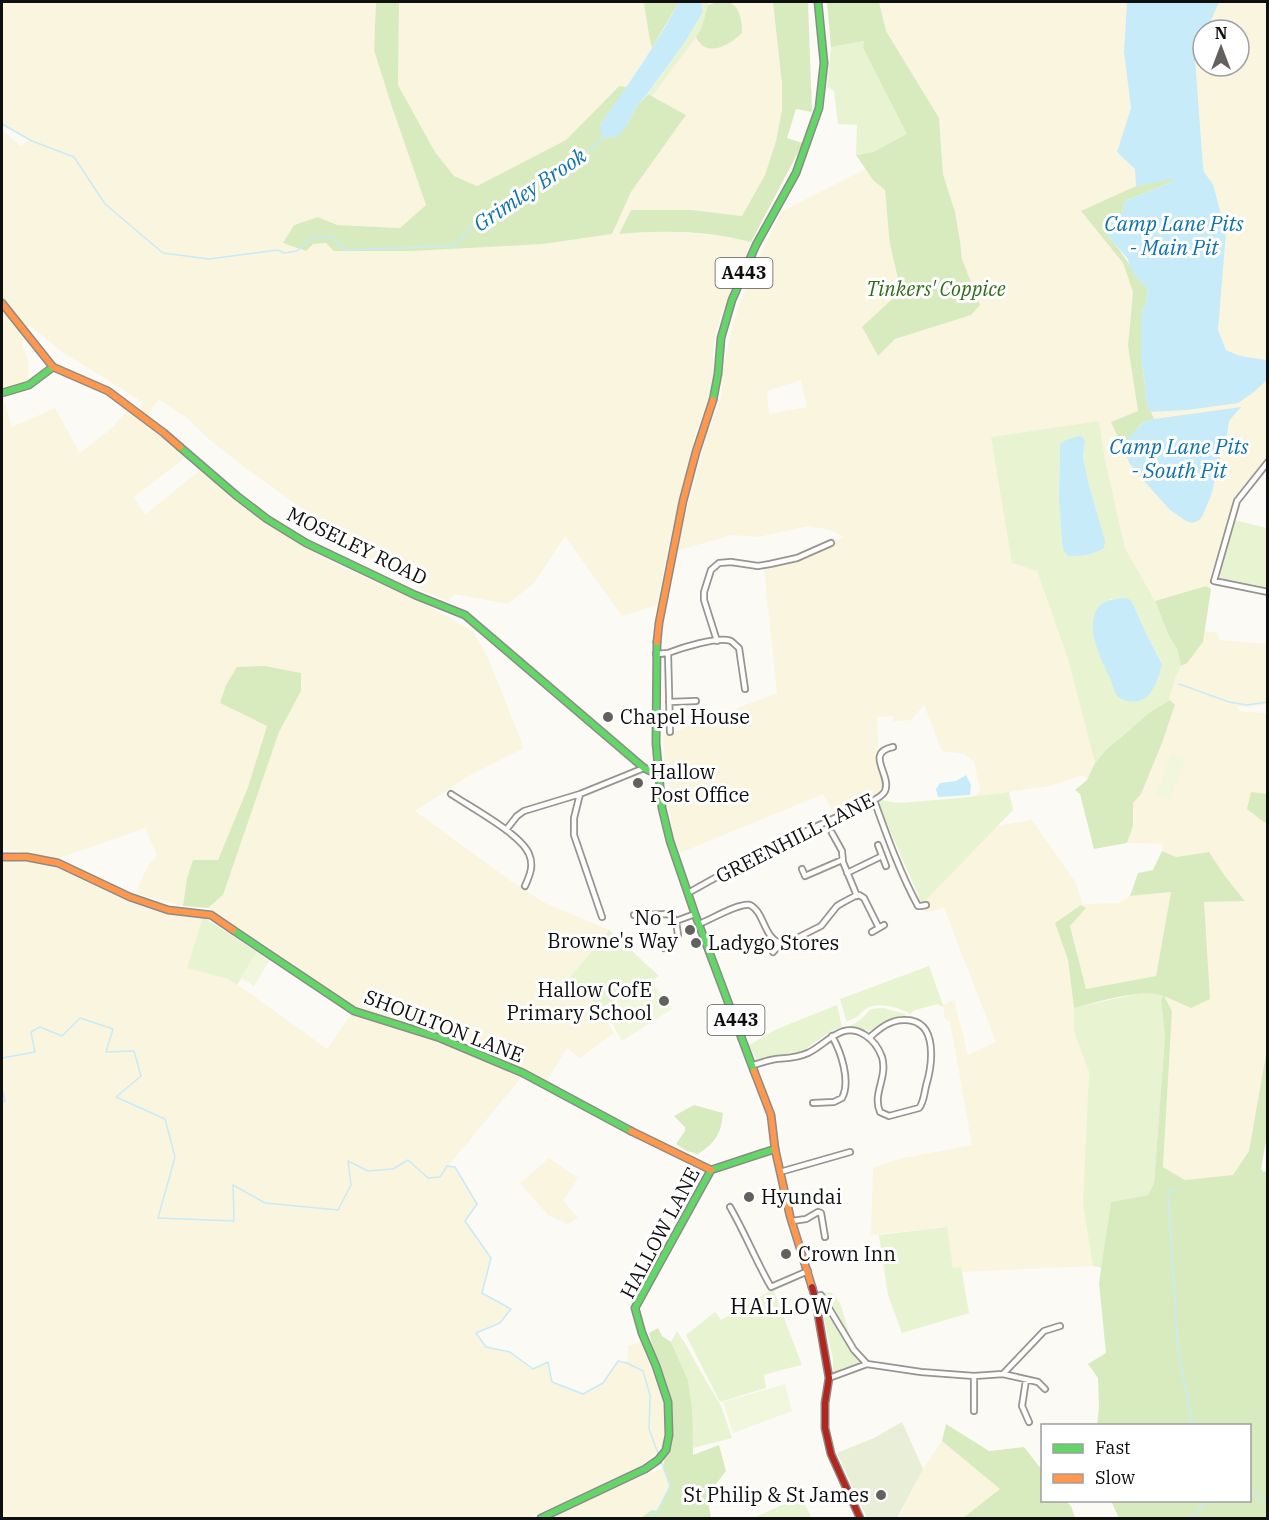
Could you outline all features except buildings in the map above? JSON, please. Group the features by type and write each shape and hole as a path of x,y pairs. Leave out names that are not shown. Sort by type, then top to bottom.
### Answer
{"street":[{"name":"A443","path":"818,2 824,63 819,108 796,172 756,245 732,300 721,338 714,397 683,501 659,623 656,654 657,743 662,808 670,841 694,914 771,1115 780,1172 815,1297 829,1378 825,1403 825,1428 831,1454 860,1518"},
{"path":"2,303 53,367 29,385 2,393"},
{"name":"MOSELEY ROAD","path":"53,367 108,391 164,433 237,496 296,537 384,581 465,615 644,768 660,776"},
{"path":"1268,462 1237,501 1214,581 1268,592"},
{"path":"717,641 704,600 704,592 711,570 719,563 731,562 758,566 770,564 797,558 831,543"},
{"path":"656,654 668,653 692,645 730,641 739,648 745,689"},
{"path":"668,653 670,732"},
{"path":"669,702 696,701"},
{"name":"GREENHILL LANE","path":"688,893 766,849 874,800 884,793 886,784 880,755 882,751 893,747"},
{"path":"506,830 524,811 580,794 644,768"},
{"path":"580,794 574,818 574,835 602,917"},
{"path":"452,796 506,830 525,847 529,854 531,869 526,884 520,879"},
{"path":"874,800 913,897 918,906 926,904"},
{"path":"832,833 842,851 842,860 857,896"},
{"path":"878,845 886,866"},
{"path":"847,873 882,856"},
{"name":"SHOULTON LANE","path":"2,857 27,857 58,863 130,897 168,910 211,915 354,1011 440,1038 523,1073 618,1125 711,1170"},
{"path":"802,869 805,876 842,860"},
{"path":"699,924 740,905 750,905 758,911 771,936 780,944 787,944 821,926 837,906 857,896 864,898 881,927 872,932"},
{"path":"634,915 669,914 676,921 678,935 664,948"},
{"path":"676,921 694,914"},
{"path":"773,952 780,944"},
{"path":"753,1065 776,1059 793,1058 808,1053 842,1031 855,1031 869,1038 878,1050 883,1066 877,1100 880,1112 889,1116 919,1108 923,1100 931,1061 929,1041 924,1028 915,1021 901,1020 885,1025 869,1038"},
{"path":"813,1103 834,1102 843,1098 845,1093 846,1084 842,1062 832,1036"},
{"name":"HALLOW LANE","path":"541,1518 646,1468 658,1460 666,1449 669,1435 668,1402 635,1308 711,1170 775,1149"},
{"path":"780,1172 850,1152"},
{"path":"730,1207 771,1287 807,1271"},
{"path":"792,1221 806,1219 819,1212 822,1216 825,1237"},
{"path":"815,1297 821,1295 854,1350 867,1364"},
{"path":"1003,1374 1044,1331 1060,1326"},
{"path":"829,1378 867,1364 921,1372 974,1376 1003,1374 1038,1382 1045,1389"},
{"path":"974,1376 974,1411"},
{"path":"1026,1380 1022,1406 1029,1422"}],"shaded area":[{"path":"2,2 376,2 374,50 426,205 400,228 337,225 318,217 294,225 283,244 480,247 543,244 611,234 631,192 686,115 652,96 696,37 699,44 741,33 742,19 737,8 728,2 773,2 782,84 782,110 776,141 765,175 742,216 692,210 631,210 620,234 656,231 727,236 751,242 718,324 713,346 713,376 707,405 697,428 668,547 657,605 622,616 565,536 534,583 508,604 454,594 448,601 425,592 401,575 355,550 212,442 187,418 159,399 147,415 140,410 144,403 61,351 30,326 25,328 2,300 2,130 21,146 29,140 2,124"},
{"path":"399,2 645,2 652,48 627,87 618,86 566,140 477,186 454,176 435,152 398,85"},
{"path":"879,2 1127,2 1124,52 1131,108 1117,152 1135,169 1136,186 1081,211 1123,263 1133,292 1128,346 1138,411 1111,422 1134,470 1170,510 1208,501 1221,468 1220,450 1227,435 1229,421 1241,408 1154,419 1150,412 1211,406 1254,392 1267,380 1267,458 1236,500 1210,577 1210,588 1206,586 1155,601 1125,548 1099,421 991,437 1012,563 1037,571 1068,659 1095,763 1087,780 1083,775 1049,786 975,797 980,789 974,762 965,754 942,751 924,705 911,720 892,722 894,716 877,717 876,760 883,782 880,793 835,815 823,794 680,853 673,833 669,807 669,785 663,736 777,693 764,570 796,562 835,544 833,541 844,537 830,530 809,526 759,537 732,535 676,551 705,441 721,397 725,358 734,321 750,276 781,212 865,169 885,190 891,251 901,292 862,327 877,356 895,339 980,305 962,259 955,212 943,174 939,118 886,31","holes":["801,380 807,407 769,414 767,391"]},
{"path":"1219,2 1267,2 1267,360 1240,356 1226,350 1218,330 1226,232 1213,184 1204,172 1196,78 1251,78 1251,18 1212,18"},
{"path":"2,309 26,338 21,342 29,363 28,382 2,390"},
{"path":"2,397 12,427 55,408 80,453 113,427 127,410 186,457 134,497 145,515 200,470 250,511 305,547 339,566 426,605 473,631 489,660 524,748 467,777 415,811 543,902 609,930 567,981 600,1008 614,1033 580,1058 567,1048 547,1081 473,1045 359,1010 208,908 223,895 279,732 301,691 220,703 267,726 248,787 217,861 193,860 187,878 183,906 135,893 148,866 157,855 145,828 60,858 2,850"},
{"path":"1203,631 1218,633 1219,640 1267,644 1267,704 1237,706 1239,711 1265,713 1267,719 1268,1049 1249,1151 1233,1176 1185,1180 1163,1167 1172,1011 1163,996 1204,902 1245,900 1209,852 1176,857 1162,851 1162,844 1127,843 1133,826 1133,803 1141,793 1175,706 1169,699 1176,676 1181,666 1187,663"},
{"path":"1032,820 1076,883 1083,904 1118,903 1130,896 1171,892 1156,976 1086,989 1070,926 1055,923 1068,960 1074,1008 1074,1032 1089,1072 1084,1200 1093,1266 962,1272 961,1267 953,1268 946,1227 871,1235 873,1168 899,1159 972,1145 950,1022 945,1019 943,1005 954,1000 968,1055 996,1042 944,908 925,913 922,904 995,826"},
{"path":"26,861 54,867 137,905 167,915 203,917 188,968 228,979 327,1049 352,1013 440,1042 521,1078 448,1166 455,1167 477,1204 465,1221 491,1258 482,1293 511,1309 500,1323 477,1333 486,1347 510,1352 533,1369 548,1362 552,1382 583,1394 603,1383 618,1361 627,1363 628,1346 641,1342 665,1406 665,1431 662,1446 640,1466 529,1518 2,1518 2,862"},
{"path":"549,1158 578,1178 563,1201 578,1218 567,1224 548,1215 520,1183"},
{"path":"942,1441 1001,1489 963,1518 898,1518 923,1469"},
{"path":"663,1468 670,1486 657,1511 652,1510 641,1518 549,1518 605,1492"}],"green space":[{"path":"727,1 736,7 741,19 742,33 731,42 712,49 700,44 696,37 701,29 708,5"},
{"path":"376,2 399,2 398,85 435,152 454,176 477,186 566,140 619,86 627,87 600,125 627,125 636,107 648,94 686,115 631,192 612,234 543,244 413,251 334,251 326,243 313,244 306,251 283,243 294,225 318,217 337,225 400,228 426,205 374,50"},
{"path":"645,2 679,2 652,48 644,4"},
{"path":"701,2 709,2 700,32 652,96 648,94 703,12"},
{"path":"773,2 808,2 812,112 796,109 787,138 803,143 751,242 686,232 619,234 631,210 692,210 742,216 765,175 776,141 782,110 782,84"},
{"name":"Tinkers' Coppice","path":"827,2 879,2 886,31 939,118 943,174 955,212 962,259 980,305 971,315 895,339 878,356 862,327 901,291 890,245 885,190 873,180 856,155 873,152 907,134 863,48 864,41 831,47"},
{"path":"864,41 863,48 908,135 873,152 856,155 857,125 838,124 834,91 827,87 831,47"},
{"path":"1174,178 1174,181 1125,201 1122,213 1107,235 1148,290 1141,315 1141,358 1145,398 1154,419 1144,422 1136,430 1126,447 1129,462 1111,422 1138,411 1128,346 1133,292 1123,263 1081,211 1136,186"},
{"path":"1099,421 1125,548 1155,601 1168,634 1177,649 1181,666 1170,700 1131,728 1095,763 1068,659 1037,571 1012,563 991,437","holes":["1085,442 1083,457 1098,517 1059,496 1060,444","1110,599 1132,602 1162,663 1117,696"]},
{"path":"1234,520 1267,528 1268,585 1266,590 1223,580 1219,575"},
{"path":"1206,586 1211,589 1203,642 1187,663 1181,666 1177,649 1168,634 1155,601"},
{"path":"264,666 301,673 301,691 279,732 223,895 208,908 183,906 187,878 193,860 218,860 248,787 267,726 220,703 226,685 237,667"},
{"path":"1170,700 1175,705 1141,794 1133,803 1133,826 1127,843 1094,849 1080,794 1075,790 1087,780 1095,763 1106,750 1149,713"},
{"path":"1171,754 1185,759 1170,800 1156,795"},
{"path":"1009,792 1013,810 922,904 879,805 880,799 907,802"},
{"path":"1251,792 1267,794 1267,823 1247,809"},
{"path":"1162,851 1176,857 1209,852 1245,901 1204,902 1210,999 1191,1008 1164,996 1172,1011 1163,1167 1185,1180 1233,1175 1249,1151 1267,1049 1267,1135 1261,1169 1264,1172 1268,1170 1267,1518 1119,1518 1111,1502 1251,1502 1251,1424 1097,1424 1098,1378 1088,1364 1106,1353 1099,1283 1111,1202 1148,1195 1154,1183 1165,1036 1161,1000 1163,996 1144,993 1074,1008 1068,960 1055,923 1081,905 1086,908 1070,926 1086,989 1156,976 1171,892 1130,896 1138,873 1153,870"},
{"path":"203,917 257,952 237,985 228,979 187,968"},
{"path":"609,930 659,976 600,1008 567,981"},
{"path":"257,952 270,960 254,986 241,978"},
{"path":"929,966 942,1007 938,1004 915,1010 910,1014 895,1007 877,1005 867,1008 855,1018 846,1020 840,999"},
{"path":"652,981 672,1009 622,1041 604,1008"},
{"path":"1140,993 1158,993 1163,996 1161,1000 1165,1036 1154,1183 1148,1195 1111,1202 1102,1268 1093,1266 1083,1204 1089,1072 1074,1032 1074,1008"},
{"path":"837,1005 842,1027 833,1030 806,1050 756,1060 749,1045 777,1029"},
{"path":"883,1008 907,1016 893,1018 869,1031 848,1027 871,1010"},
{"path":"694,1105 723,1113 721,1127 716,1137 698,1154 687,1151 676,1144 685,1131 685,1127 674,1116"},
{"path":"947,1227 953,1268 961,1267 969,1313 902,1333 888,1295 879,1235"},
{"path":"773,1289 802,1365 764,1375 766,1388 720,1402 686,1335 715,1312 721,1320"},
{"path":"821,1292 832,1293 840,1303 854,1349 867,1364 833,1375 833,1359 820,1302"},
{"path":"658,1328 662,1336 671,1342 688,1380 692,1409 693,1455 719,1445 726,1471 707,1496 711,1518 641,1518 652,1510 657,1511 670,1486 663,1468 672,1415 649,1333"},
{"path":"677,1331 721,1406 732,1438 693,1448 690,1444 688,1380 671,1342"},
{"path":"785,1384 792,1411 733,1433 723,1402"},
{"path":"902,1422 923,1469 897,1518 867,1518 837,1453 874,1438"},
{"path":"946,1424 989,1451 1024,1447 1041,1469 1041,1502 1067,1502 1075,1518 963,1518 1000,1489 942,1441"},
{"path":"800,1496 811,1516 806,1518 754,1518"}],"water":[{"path":"679,2 701,2 703,12 685,42 636,107 627,125 617,137 602,138 600,125 651,49"},
{"name":"Camp Lane Pits - Main Pit","path":"1127,2 1219,2 1212,18 1191,18 1191,78 1196,78 1204,172 1213,184 1226,233 1218,330 1226,350 1240,356 1267,360 1267,380 1238,403 1188,410 1150,412 1145,398 1141,358 1141,315 1148,290 1133,273 1127,258 1107,235 1111,217 1122,213 1125,201 1174,181 1174,179 1136,186 1135,169 1117,152 1131,108 1124,52"},
{"name":"Camp Lane Pits - South Pit","path":"1241,407 1229,421 1227,435 1220,450 1221,468 1202,517 1192,523 1186,521 1170,510 1134,470 1129,462 1127,439 1144,422 1154,419"},
{"path":"1079,436 1083,437 1085,442 1083,457 1105,541 1104,548 1096,552 1068,556 1063,549 1061,527 1060,444"},
{"path":"1124,598 1132,602 1162,664 1152,690 1143,699 1137,701 1125,700 1117,696 1099,655 1094,637 1093,619 1098,607 1108,601"},
{"path":"966,775 971,785 970,795 938,797 936,789 940,783 956,781"}],"waterway":[{"name":"Grimley Brook","path":"2,124 32,141 74,157 105,204 163,253 209,259 278,250 284,253 297,251 311,238 332,236 343,250 454,246 478,220 596,146 602,138"},
{"path":"1179,684 1229,702 1247,705 1268,702"},
{"path":"2,1058 35,1052 31,1032 40,1027 62,1036 80,1018 113,1029 106,1052 134,1051 141,1076 116,1097 165,1119 175,1157 158,1218 234,1221 233,1185 265,1203 338,1210 351,1185 348,1161 368,1171 393,1169 408,1160 428,1178 440,1177 447,1166 455,1167 477,1204 465,1221 491,1258 482,1293 511,1309 500,1323 476,1333 486,1347 510,1352 533,1369 548,1362 552,1382 583,1394 603,1383 618,1361 643,1371 650,1395 649,1429 659,1456"},
{"path":"2,1088 5,1101 2,1103"},
{"path":"1176,1190 1168,1191 1178,1351 1193,1424"},
{"path":"648,1518 658,1510 670,1486 661,1461"},
{"path":"1251,1490 1268,1505"},
{"path":"1192,1518 1205,1502"}],"traffic: fast":[{"path":"713,400 721,338 732,300 756,245 796,173 819,108 824,63 818,2"},
{"path":"2,393 29,385 53,367"},
{"path":"180,447 267,519 306,543 415,595 465,615 644,768 660,776"},
{"path":"657,642 656,743 662,808 670,841 695,914 754,1071"},
{"path":"233,930 354,1011 440,1038 523,1073 631,1131"},
{"path":"541,1518 645,1469 658,1460 666,1450 669,1435 668,1402 635,1308 711,1170 775,1149"}],"traffic: slow":[{"path":"2,303 53,367 108,391 180,447"},
{"path":"657,642 683,501 713,400"},
{"path":"2,857 27,857 58,863 130,897 168,910 211,915 233,930"},
{"path":"754,1071 771,1115 775,1149 790,1216 812,1287"},
{"path":"631,1131 711,1170"}],"traffic: jam":[{"path":"812,1287 829,1378 825,1403 825,1428 831,1454 860,1518"}],"place":[{"name":"Chapel House","path":"608,717"},
{"name":"Hallow Post Office","path":"638,783"},
{"name":"No 1 Browne's Way","path":"690,930"},
{"name":"Ladygo Stores","path":"696,943"},
{"name":"Hallow CofE Primary School","path":"664,1001"},
{"name":"Hyundai","path":"749,1197"},
{"name":"Crown Inn","path":"786,1254"},
{"name":"St Philip & St James","path":"881,1495"}],"district":[{"name":"HALLOW","path":"782,1306"}]}
